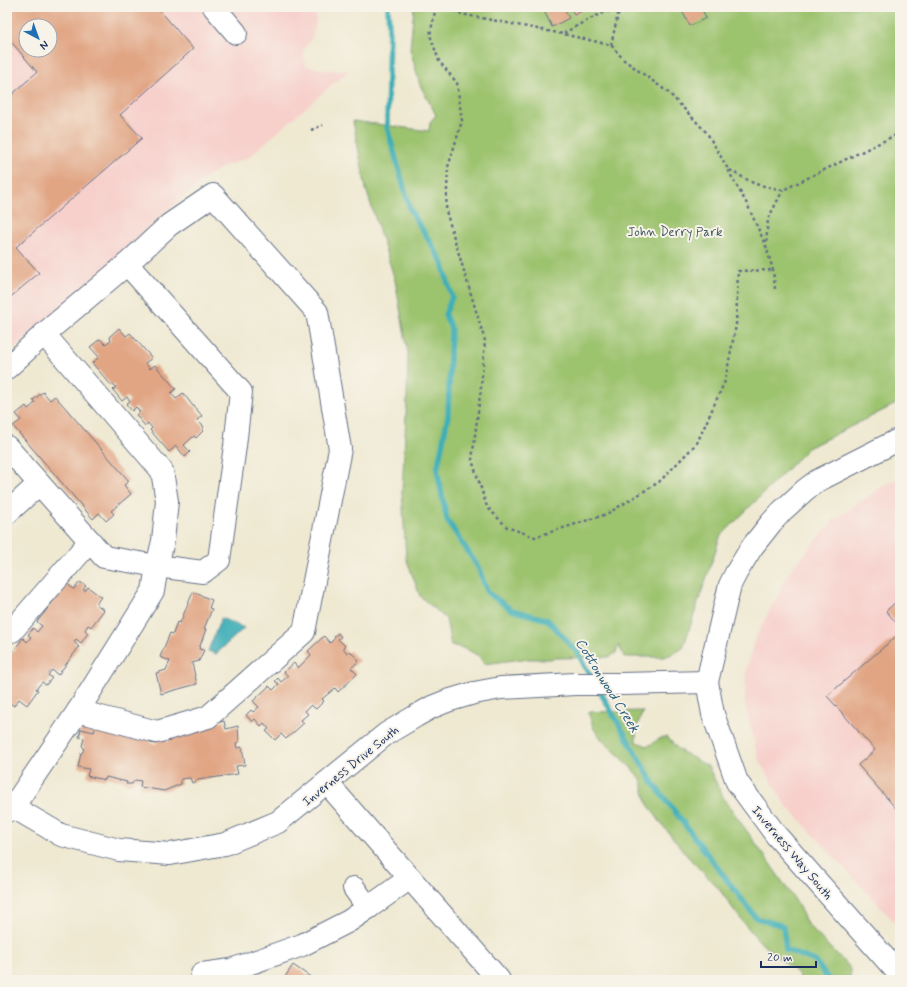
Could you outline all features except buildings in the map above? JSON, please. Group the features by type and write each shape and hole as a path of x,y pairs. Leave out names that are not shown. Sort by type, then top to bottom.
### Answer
{"street":[{"path":"214,7 236,33"},
{"path":"7,368 44,334 127,264 169,224 213,195 317,312 340,449 304,632 208,717 157,732 78,711"},
{"path":"7,448 104,557 203,572 219,560 236,446 241,392 127,264"},
{"path":"9,807 78,711 153,591 163,541 167,501 162,471 44,334"},
{"name":"Inverness Way South","path":"900,439 817,481 782,511 752,547 730,585 707,682 713,714 737,782 776,835 900,976"},
{"path":"7,513 39,484"},
{"path":"9,631 90,541"},
{"name":"Inverness Drive South","path":"9,807 61,836 119,850 170,854 225,844 278,822 386,734 432,707 474,692 494,689 575,684 707,682"},
{"path":"327,783 499,980"},
{"path":"202,974 231,970 302,945 349,921 410,878"},
{"path":"354,888 368,908"},
{"path":"895,980 900,976"}],"path":[{"path":"436,7 430,35 439,61 457,83 462,121 448,167 446,211 485,341 472,460 487,507 507,527 535,537 607,514 659,482 697,443 725,381 736,325 738,271 773,270"},
{"path":"442,7 461,14 611,45 624,60 669,93 708,133 728,169 748,206 766,246 773,270 775,289"},
{"path":"563,34 611,10 620,8 659,9"},
{"path":"611,45 620,8"},
{"path":"311,130 323,125"},
{"path":"766,246 768,219 783,190 900,132"},
{"path":"728,169 755,184 783,190"}],"shaded area":[{"path":"7,7 314,7 316,18 315,28 312,37 303,52 306,66 325,70 349,70 249,157 223,167 208,175 7,354"},
{"path":"900,478 900,928 784,803 758,758 745,703 746,671 754,641 790,571 834,520 883,486"}],"green space":[{"name":"John Derry Park","path":"414,7 900,7 900,402 808,448 720,537 683,648 675,653 664,657 624,657 619,645 616,653 609,657 522,659 484,664 479,656 466,649 451,645 446,619 420,596 406,558 402,492 408,353 395,280 366,189 353,121 429,131 430,122 436,115 420,85 410,49"},
{"path":"643,711 636,729 636,742 648,746 661,738 667,737 679,750 708,766 724,799 797,903 807,924 847,964 851,970 850,978 852,980 801,980 796,972 762,944 742,921 719,889 689,858 663,826 647,803 641,779 624,760 603,741 594,729 588,712"}],"water":[{"path":"221,618 244,628 216,654 208,651"}],"waterway":[{"name":"Cottonwood Creek","path":"388,7 387,127 410,209 442,262 452,297 445,315 451,329 448,416 437,470 447,520 478,567 488,593 512,610 548,620 577,652 592,679"},
{"name":"Cottonwood Creek","path":"599,690 653,783 756,918 783,926 786,950 815,961 829,980"}]}
